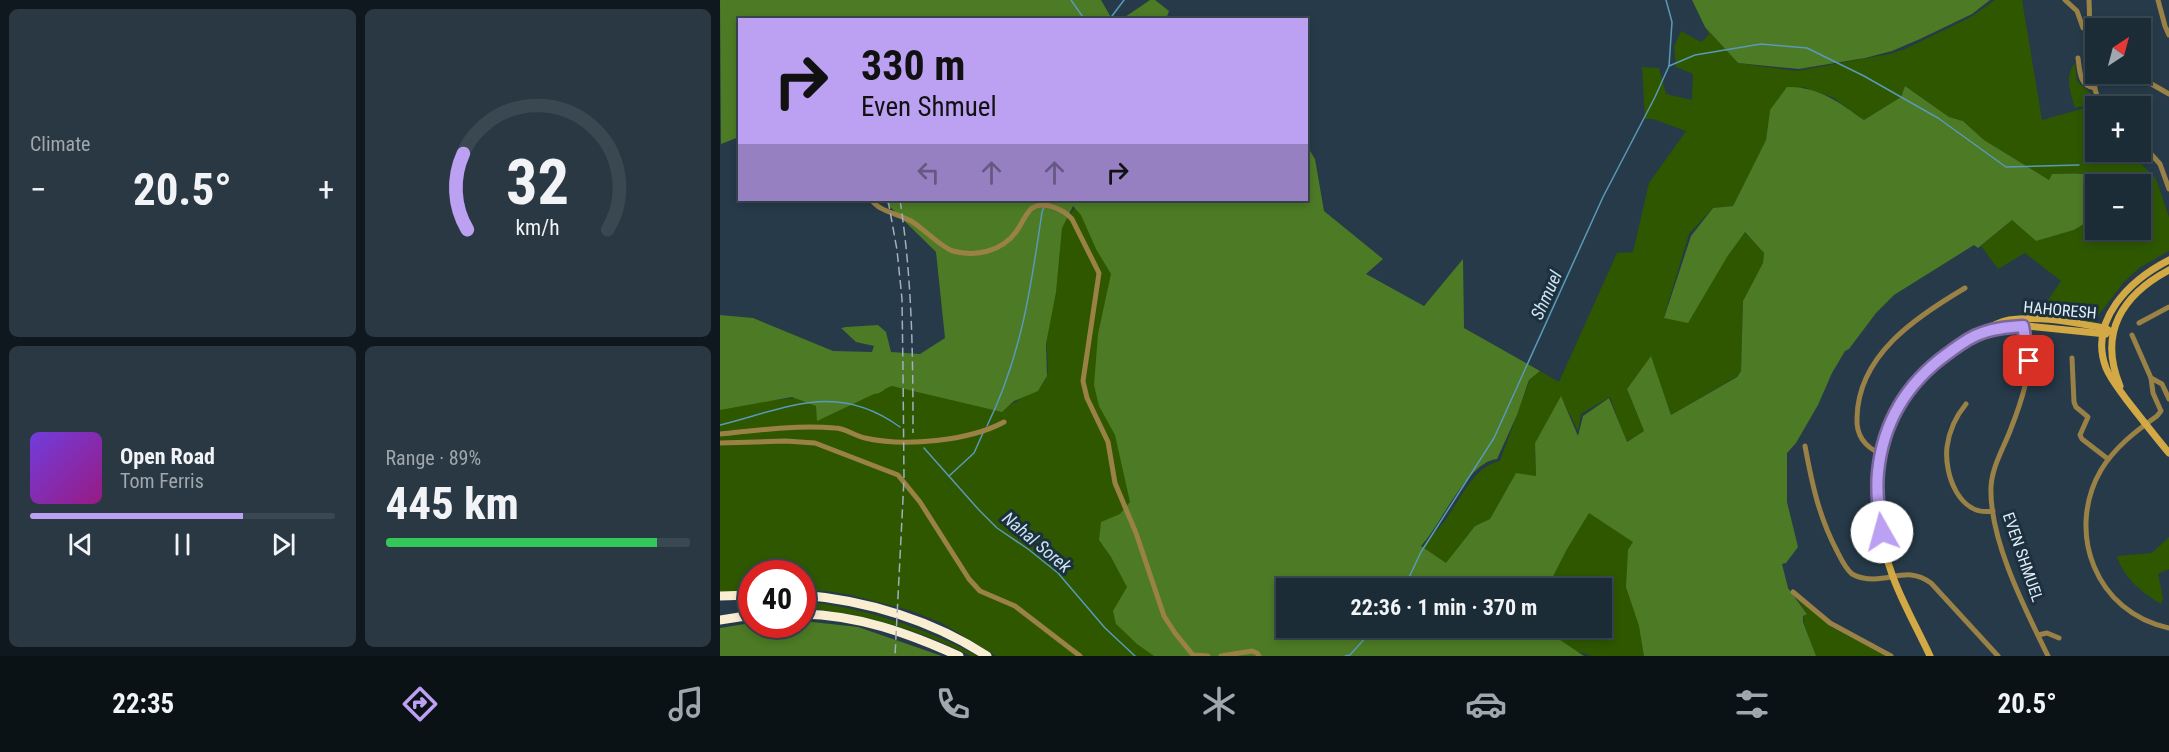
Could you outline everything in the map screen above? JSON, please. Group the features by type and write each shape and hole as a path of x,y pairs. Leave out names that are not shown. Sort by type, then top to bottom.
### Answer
{"highway":[{"path":"720,596 738,595"},
{"path":"816,597 851,602 890,612 956,638 987,656"},
{"path":"816,615 835,616 880,625 958,656"},
{"path":"720,620 738,617"}],"street":[{"path":"2065,0 2076,11 2085,28"},
{"path":"2089,0 2091,18"},
{"path":"2158,0 2164,26 2169,35"},
{"path":"2078,58 2082,82 2087,87 2095,88"},
{"path":"2095,84 2098,96"},
{"path":"2151,84 2169,94"},
{"path":"2151,154 2160,164 2169,189"},
{"path":"873,201 878,207 913,222 950,251 973,254 995,250 1014,235 1032,208 1042,204 1066,213 1072,219 1100,273 1083,381 1087,398 1108,442 1115,483 1136,533 1164,616 1174,633 1193,655 1208,656"},
{"path":"2169,260 2154,268 2124,292 2111,312 2104,331 2106,367 2115,386 2169,453"},
{"path":"2125,397 2113,363 2113,333 2119,316 2130,298 2143,286 2169,270"},
{"path":"1881,454 1866,444 1858,431 1857,410 1862,383 1872,365 1895,338 1923,314 1965,288"},
{"path":"2139,322 2169,308"},
{"name":"HAHORESH","path":"1930,656 1893,576 1880,522 1878,474 1881,454 1896,410 1920,376 1954,348 1981,333 2025,324 2113,333"},
{"name":"EVEN SHMUEL","path":"2025,324 2029,361 2024,391 1993,474 1991,495 2007,563 2048,656"},
{"path":"2132,335 2151,378 2153,393 2161,411 2124,441 2108,459 2091,489 2086,510 2087,541 2093,566 2105,587 2121,605 2148,622 2169,628"},
{"path":"2072,358 2074,402 2076,407 2088,417 2080,435 2108,459"},
{"path":"2151,378 2162,384 2169,399"},
{"path":"1966,404 1956,418 1949,437 1948,469 1956,490 1967,504 1977,511 1993,511"},
{"path":"720,434 778,428 837,428 864,438 891,442 935,440 989,430 1004,422"},
{"path":"720,443 785,441 815,443 898,475 927,512 969,579 980,591 1015,606 1080,656"},
{"path":"1805,446 1817,505 1827,533 1850,573 1863,578 1915,574 1931,583 1998,656"},
{"path":"1793,592 1830,624 1892,656"},
{"path":"2038,635 2047,633 2059,638"},
{"path":"1221,656 1252,651 1259,656"}],"green space":[{"path":"720,0 1101,0 1111,18 738,18 738,137 721,144"},
{"path":"1150,0 1155,0 1169,11 1166,18 1123,18"},
{"path":"1692,0 1990,0 1972,14 1892,51 1799,69 1738,63 1705,27"},
{"path":"1995,0 2022,0 2042,120 2085,108 2085,162 2139,162 2151,174 2052,174 2049,180 1984,140 1963,121 1949,117 1905,86 1901,97 1864,120 1832,97 1803,87 1770,110 1766,140 1733,206 1713,208 1689,234 1664,317 1727,257 1744,232 1764,252 1763,263 1743,301 1741,371 1736,377 1671,415 1651,357 1627,389 1644,431 1626,442 1610,397 1581,414 1578,431 1561,397 1535,443 1536,477 1516,474 1490,519 1475,526 1446,564 1422,547 1445,520 1477,474 1500,461 1530,379 1540,371 1559,382 1617,253 1633,252 1649,183 1686,131 1653,119 1645,119 1642,67 1659,68 1666,94 1692,100 1693,74 1676,67 1674,47 1681,31 1701,42 1709,35 1705,27 1738,63 1797,71 1889,54 1905,49 1971,17"},
{"path":"2075,63 2077,81 2090,96 2085,96 2085,106 2075,108 2069,79"},
{"path":"1905,86 1949,117 1963,121 1984,140 2049,180 2052,174 2085,175 2085,223 2074,230 2036,241 2012,220 1978,248 1974,245 1894,295 1845,351 1818,405 1796,443 1787,453 1787,502 1798,547 1786,563 1782,564 1788,588 1807,614 1803,616 1803,622 1816,656 1644,656 1639,626 1626,587 1628,550 1633,542 1589,513 1552,578 1276,578 1276,638 1557,638 1584,656 1154,656 1116,624 1113,611 1127,587 1099,540 1101,522 1120,514 1130,502 1115,435 1099,406 1094,385 1098,334 1111,274 1096,249 1081,215 1073,206 1062,228 1056,292 1046,344 1047,376 1038,391 1014,401 1002,412 892,386 817,421 816,406 792,397 720,410 720,315 753,318 833,351 872,352 874,346 856,342 841,328 846,327 878,325 886,332 891,352 920,354 945,338 936,252 884,201 1308,201 1308,148 1315,159 1324,211 1383,259 1366,274 1424,306 1463,259 1464,328 1540,371 1529,380 1517,415 1497,459 1486,463 1465,482 1421,546 1446,563 1475,526 1490,519 1516,473 1536,476 1535,443 1561,396 1578,436 1583,416 1609,398 1627,442 1644,431 1627,389 1651,356 1671,415 1737,377 1741,371 1743,301 1763,263 1764,253 1745,232 1727,257 1688,323 1664,318 1691,236 1713,208 1733,206 1766,140 1770,110 1787,87 1809,89 1819,93 1864,120 1901,97"},
{"path":"2151,174 2156,179 2169,217 2169,251 2139,268 2124,282 2093,322 2039,313 2061,281 2025,253 1998,269 1981,246 2012,220 2036,241 2074,230 2085,223 2085,240 2151,240"},
{"path":"1078,204 1119,277 1120,427 1165,656 996,656 942,623 909,610 851,595 816,591 816,560 738,560 738,591 720,592 720,406 803,397 887,384 1004,409 1039,387 1048,372 1046,330 1055,290 1061,225"},
{"path":"1578,511 1603,513 1632,523 1668,656 1591,656 1540,638 1612,638 1612,578 1524,578"},
{"path":"2169,537 2169,569 2158,574 2163,598 2161,604 2129,578 2117,556 2152,553"},
{"path":"1794,595 1831,627 1887,656 1815,656 1804,623 1804,616 1807,613"},
{"path":"816,603 849,608 893,620 936,636 978,656 971,656 910,630 868,618 816,609"},
{"path":"816,622 858,627 942,656 720,656 720,628 738,625 738,638 816,638"}],"waterway":[{"path":"1071,0 1084,18"},
{"path":"1110,18 1124,0"},
{"name":"Shmuel","path":"1409,578 1421,552 1494,438 1603,197 1669,66 1672,22 1666,0"},
{"path":"1669,66 1695,55 1761,44 1807,48 1864,76 1938,118 2006,167 2079,165"},
{"path":"987,426 999,400 1023,322 1042,212 1047,201"},
{"name":"Nahal Sorek","path":"720,425 790,406 812,402 833,402 854,405 877,413 900,427"},
{"path":"949,476 974,453 983,433"},
{"name":"Nahal Sorek","path":"924,448 997,528 1058,573 1105,628 1135,656"},
{"name":"Shmuel","path":"1345,656 1350,655 1365,638"}],"railway":[{"path":"888,201 897,250 902,299 904,479 895,656"},
{"path":"900,201 911,316 913,433"}],"route":[{"path":"1882,532 1878,492 1881,454 1896,410 1912,385 1929,367 1954,348 1981,333 2001,328 2023,326 2029,361"}]}
